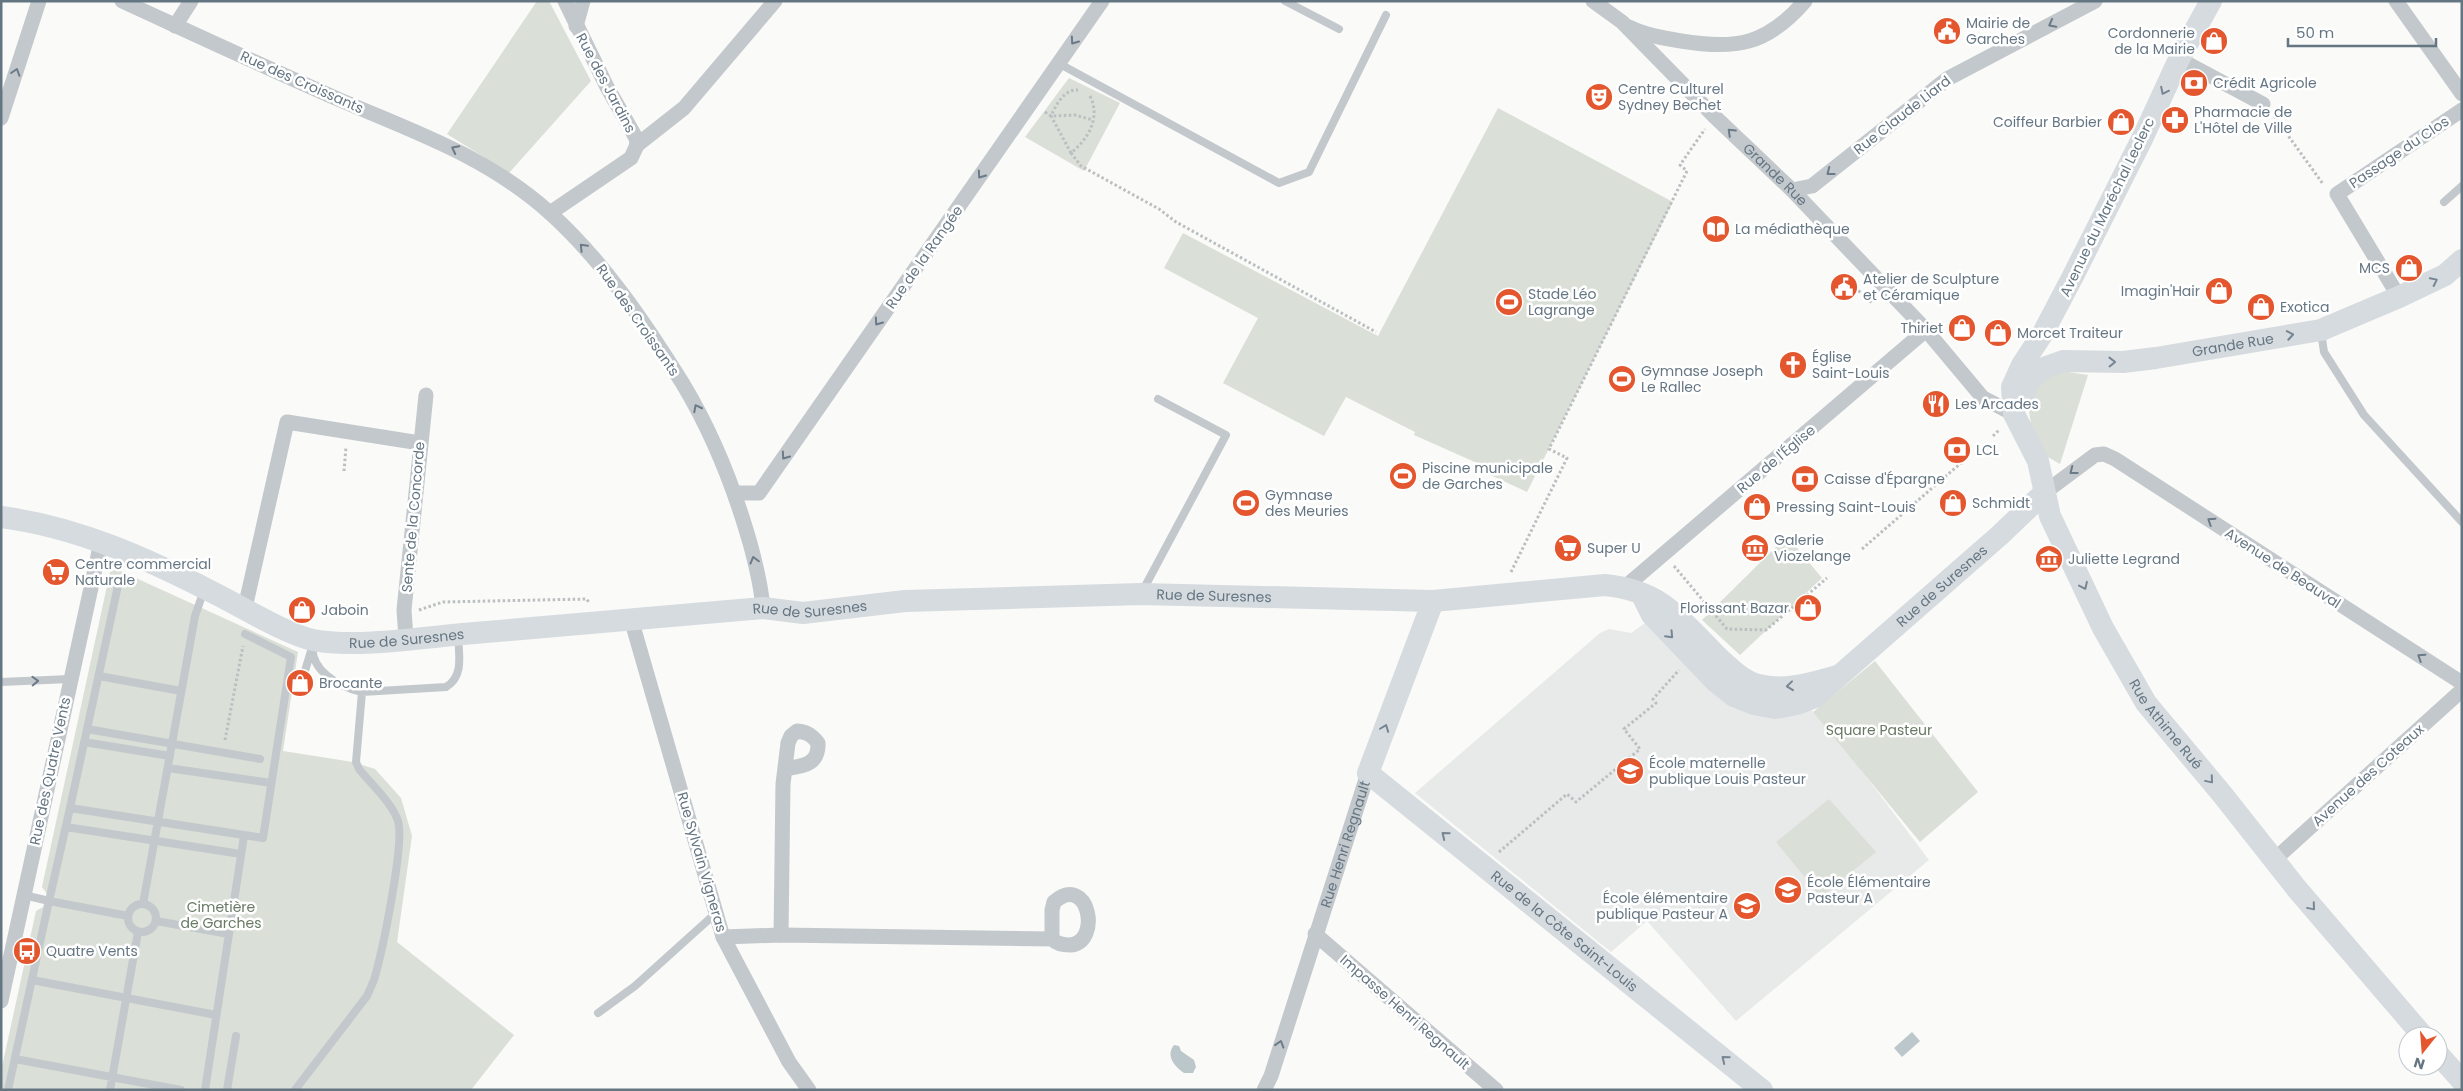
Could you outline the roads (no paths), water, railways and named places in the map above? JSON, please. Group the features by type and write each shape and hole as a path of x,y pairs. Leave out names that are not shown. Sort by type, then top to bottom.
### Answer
{"street":[{"path":"1,118 40,1"},
{"name":"Rue des Croissants","path":"122,1 340,100 438,140 472,158 550,213 608,275 677,375 711,436 736,493 762,587 763,608"},
{"path":"175,26 191,1"},
{"name":"Rue des Jardins","path":"550,213 631,158 637,145 636,138 576,26 565,1"},
{"path":"576,26 583,1"},
{"path":"637,145 684,108 776,1"},
{"name":"Rue de la Rangée","path":"736,493 759,493 1102,1"},
{"name":"Grande Rue","path":"1593,1 1622,22 1714,116 1792,190 1926,330 1983,398 2014,414 2030,380 2046,367 2063,361 2122,362 2156,358 2321,330 2399,298 2445,275 2462,260"},
{"path":"1622,22 1630,28 1655,36 1705,45 1731,45 1772,32 1792,16 1805,1"},
{"name":"Rue Claude Liard","path":"1792,190 1812,186 1947,79 2095,1"},
{"name":"Avenue du Maréchal Leclerc","path":"2014,414 2012,387 2022,365 2043,333 2143,137 2179,59 2211,1"},
{"path":"2396,1 2462,94"},
{"path":"2179,59 2263,104"},
{"name":"Passage du Clos","path":"2399,298 2337,194 2462,110"},
{"name":"Rue de l'Église","path":"1633,591 1664,554 1926,330"},
{"path":"2043,333 2063,361"},
{"name":"Sente de la Concorde","path":"406,638 404,610 426,395"},
{"name":"Rue Athime Rué","path":"2014,414 2038,461 2050,516 2104,628 2146,702 2274,860 2415,1026"},
{"path":"247,598 287,422 420,443"},
{"name":"Avenue de Beauval","path":"2044,493 2095,454 2104,454 2462,683"},
{"name":"Rue de Suresnes","path":"1,517 34,523 101,542 205,588 297,634 312,645 763,608 804,612 905,601 1142,594 1434,601 1605,585 1633,591 1662,604 1740,688 1775,688 1806,684 1837,676 2000,535 2044,493"},
{"name":"Rue des Quatre Vents","path":"1,1001 101,542"},
{"name":"Rue Henri Regnault","path":"1264,1090 1271,1076 1368,773 1434,601"},
{"name":"Rue Sylvain Vigneras","path":"631,619 723,937 789,1062 809,1090"},
{"name":"Avenue des Coteaux","path":"2274,860 2462,690"},
{"path":"781,935 785,770"},
{"name":"Rue de la Côte Saint-Louis","path":"1368,773 1762,1090"},
{"name":"Impasse Henri Regnault","path":"1315,934 1496,1090"},
{"path":"723,937 781,935 1052,939"},
{"path":"2448,1065 2462,1081"}],"lane":[{"path":"1285,1 1339,29"},
{"path":"1058,63 1279,183 1309,172 1386,15"},
{"path":"2444,202 2462,186"},
{"path":"2321,330 2324,352 2364,415 2462,522"},
{"path":"1142,594 1226,435 1158,399"},
{"path":"8,1090 119,581"},
{"path":"143,904 195,616 205,588"},
{"path":"70,808 263,838 291,657 245,634"},
{"path":"312,645 314,658 323,673 352,690 362,692 446,687 453,682 458,673 458,634"},
{"path":"304,674 312,645"},
{"path":"99,676 181,691"},
{"path":"1,682 70,679"},
{"path":"295,1090 367,996 374,980 396,864 400,829 398,820 359,769 356,762 362,692"},
{"path":"87,729 260,759"},
{"path":"84,742 170,756"},
{"path":"168,768 271,784"},
{"path":"66,827 242,854"},
{"path":"204,1090 244,836"},
{"path":"24,895 128,916"},
{"path":"143,904 153,910 156,921 149,930 138,932 129,925 128,916 131,908 143,904"},
{"path":"598,1013 635,986 716,913"},
{"path":"156,921 229,934"},
{"path":"110,1090 138,932"},
{"path":"32,980 216,1015"},
{"path":"227,1090 236,1036"},
{"path":"15,1059 181,1090"}],"place":[{"name":"Mairie de Garches","path":"1947,31"},
{"name":"Cordonnerie de la Mairie","path":"2214,41"},
{"name":"Crédit Agricole","path":"2194,83"},
{"name":"Centre Culturel Sydney Bechet","path":"1599,97"},
{"name":"Pharmacie de L'Hôtel de Ville","path":"2175,120"},
{"name":"Coiffeur Barbier","path":"2121,122"},
{"name":"La médiathèque","path":"1716,229"},
{"name":"MCS","path":"2409,268"},
{"name":"Atelier de Sculpture et Céramique","path":"1844,287"},
{"name":"Imagin'Hair","path":"2219,291"},
{"name":"Stade Léo Lagrange","path":"1509,302"},
{"name":"Exotica","path":"2261,307"},
{"name":"Thiriet","path":"1962,328"},
{"name":"Morcet Traiteur","path":"1998,333"},
{"name":"Église Saint-Louis","path":"1793,365"},
{"name":"Gymnase Joseph Le Rallec","path":"1622,379"},
{"name":"Les Arcades","path":"1936,404"},
{"name":"LCL","path":"1957,450"},
{"name":"Piscine municipale de Garches","path":"1403,476"},
{"name":"Caisse d'Épargne","path":"1805,479"},
{"name":"Gymnase des Meuries","path":"1246,503"},
{"name":"Schmidt","path":"1953,503"},
{"name":"Pressing Saint-Louis","path":"1757,507"},
{"name":"Super U","path":"1568,548"},
{"name":"Galerie Viozelange","path":"1755,548"},
{"name":"Juliette Legrand","path":"2049,559"},
{"name":"Centre commercial Naturale","path":"56,572"},
{"name":"Florissant Bazar","path":"1808,608"},
{"name":"Jaboin","path":"302,610"},
{"name":"Brocante","path":"300,683"},
{"name":"École maternelle publique Louis Pasteur","path":"1630,771"},
{"name":"École Élémentaire Pasteur A","path":"1788,890"},
{"name":"École élémentaire publique Pasteur A","path":"1747,906"},
{"name":"Quatre Vents","path":"27,951"}],"park label":[{"name":"Square Pasteur","path":"1879,730"},
{"name":"Cimetière de Garches","path":"221,916"}]}
